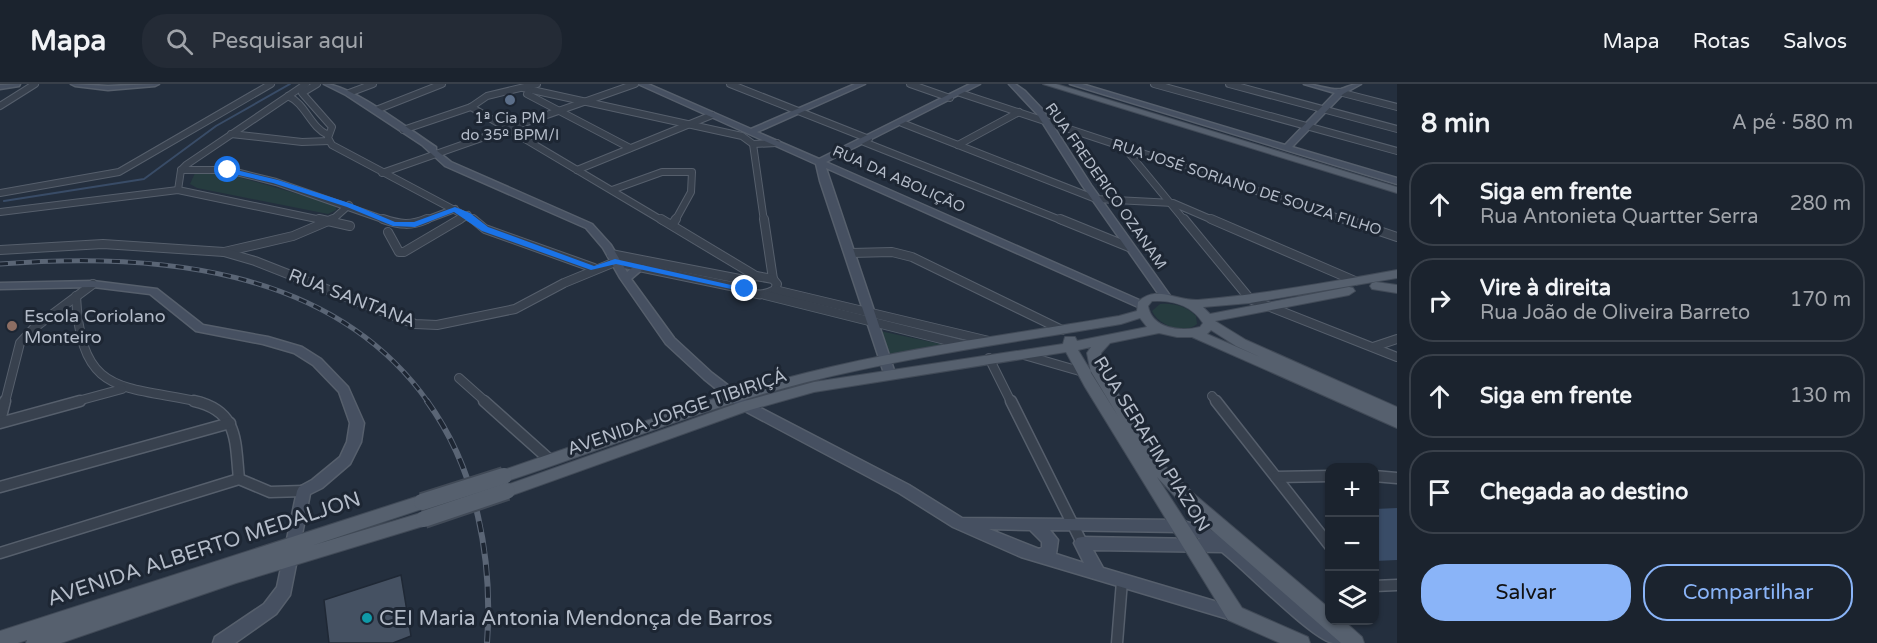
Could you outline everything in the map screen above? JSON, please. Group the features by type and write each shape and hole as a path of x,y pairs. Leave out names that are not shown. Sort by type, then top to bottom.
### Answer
{"main road":[{"path":"0,87 16,84"},
{"path":"75,84 108,88 155,84"},
{"path":"328,84 349,93 376,110 452,164 589,226 670,341 740,401 904,489 958,522 1033,554 1235,614 1302,643"},
{"name":"RUA DA ABOLIÇÃO","path":"642,84 749,132 823,161"},
{"name":"RUA DA ABOLIÇÃO","path":"651,84 749,132 823,161 1144,306"},
{"path":"749,132 861,84"},
{"path":"889,373 869,317 851,253 824,181 823,161 976,84"},
{"name":"RUA FREDERICO OZANAM","path":"1011,84 1024,87 1096,199 1166,297"},
{"path":"1047,84 1397,190"},
{"path":"1060,84 1397,183"},
{"path":"1074,84 1397,183"},
{"path":"1308,84 1339,89 1357,84"},
{"path":"1286,148 1339,89"},
{"path":"824,181 841,169"},
{"path":"625,278 640,267"},
{"path":"1166,297 1191,304 1250,299 1397,274"},
{"path":"1208,321 1268,306 1397,283"},
{"path":"0,286 93,284 153,291 200,328 264,340 298,350 330,372 344,390 355,412 357,423 354,442 338,468 317,484 304,490 284,590 270,609 221,643"},
{"path":"1376,286 1397,290"},
{"name":"AVENIDA JORGE TIBIRIÇÁ","path":"506,484 550,460 740,401 883,360 973,347 1121,320 1144,306 1166,297"},
{"path":"1191,304 1208,321 1241,343 1397,413"},
{"path":"1144,306 1161,328 1181,334 1197,334 1397,423"},
{"name":"RUA SERAFIM PIAZON","path":"1121,320 1106,328 1070,338 1070,347 1083,372 1235,614"},
{"path":"1197,334 1205,330 1208,321"},
{"name":"AVENIDA JORGE TIBIRIÇÁ","path":"423,511 740,401 889,373 1070,347 1161,328"},
{"path":"1110,337 1098,346 1094,353 1098,373 1158,468 1197,507 1355,643"},
{"name":"AVENIDA ALBERTO MEDALJON","path":"0,640 423,511"},
{"path":"958,522 1073,526 1180,526 1202,531 1226,546 1310,621 1348,643"},
{"path":"1028,524 1050,540 1050,550 1033,554"},
{"path":"1028,524 1016,535 1033,554"},
{"path":"1099,575 1082,543 1226,546"},
{"name":"AVENIDA ALBERTO MEDALJON","path":"35,643 291,550"}],"street":[{"path":"0,106 35,84"},
{"path":"0,192 119,172 271,84"},
{"path":"300,91 306,84"},
{"path":"178,190 181,170 288,96 317,84"},
{"path":"349,93 373,84"},
{"path":"376,110 442,84"},
{"path":"403,130 471,107 487,96 537,84"},
{"path":"382,173 635,84"},
{"path":"730,84 1129,247"},
{"path":"910,84 950,98"},
{"path":"1154,84 1397,151"},
{"path":"1229,84 1397,129"},
{"path":"521,89 690,125 749,132 753,144 773,279 777,285 775,290"},
{"path":"521,89 630,148"},
{"path":"1339,89 1397,107"},
{"path":"300,91 332,128 329,138"},
{"name":"RUA JOSÉ SORIANO DE SOUZA FILHO","path":"960,93 1397,237"},
{"path":"288,96 295,99 321,133 382,173 468,215 485,229 594,268"},
{"path":"547,103 549,99 560,97"},
{"path":"471,107 756,276 773,279"},
{"path":"958,145 1019,112"},
{"path":"577,170 712,115"},
{"path":"902,123 1096,199 1167,201 1355,280"},
{"path":"231,134 302,142 329,138"},
{"path":"753,144 777,143"},
{"path":"1124,147 1250,299 1397,357"},
{"path":"612,190 676,169 692,172 694,181 684,207 672,225"},
{"path":"181,170 228,170 276,182 349,205 399,225 415,224 455,209"},
{"path":"0,212 178,190 350,226"},
{"path":"0,250 77,244 138,245 224,252 264,243 331,222 343,215 349,205"},
{"path":"388,232 394,248 399,252 404,252 468,215"},
{"name":"RUA SANTANA","path":"224,252 255,261 415,324 437,325 515,309 613,258"},
{"path":"851,253 892,252 912,257 1062,330"},
{"path":"613,258 745,280 756,276"},
{"path":"613,258 640,267 745,289 755,294 995,343"},
{"path":"745,280 745,289"},
{"path":"93,284 34,328 20,343 0,422 122,389"},
{"path":"765,295 775,290 973,347"},
{"path":"76,296 86,357 99,374 122,389 206,404 223,413 230,423 239,479"},
{"path":"1373,347 1397,339"},
{"path":"1018,353 1083,372"},
{"path":"989,358 1082,543"},
{"path":"459,378 550,460"},
{"path":"1212,396 1325,541"},
{"path":"0,488 230,423"},
{"path":"1276,477 1325,476"},
{"path":"1379,476 1397,478"},
{"path":"0,553 239,479 257,489 279,495 304,490"},
{"path":"1117,643 1122,581"},
{"path":"1379,586 1397,585"}],"green space":[{"path":"222,172 332,204 336,210 328,214 197,188 190,184 195,173"},
{"path":"1160,304 1175,305 1188,310 1196,316 1197,324 1185,329 1166,325 1152,311"},
{"path":"880,331 950,346 885,356"}],"water":[{"path":"1397,508 1397,560 1379,561 1379,509"}],"building":[{"name":"CEI Maria Antonia Mendonça de Barros","path":"401,575 411,636 393,643 329,643 324,600"}],"waterway":[{"path":"4,201 144,179 216,126 290,84"}],"railway":[{"path":"0,264 118,261 177,267 235,278 290,295 342,321 388,357 428,402"},
{"path":"427,401 458,456 470,486 478,516 487,579 487,643"}],"place":[{"name":"1ª Cia PM do 35º BPM/I","path":"510,100"},
{"name":"Escola Coriolano Monteiro","path":"12,326"},
{"name":"CEI Maria Antonia Mendonça de Barros","path":"367,618"}],"route":[{"path":"228,170 276,182 349,205 393,224 415,224 455,209 468,215 485,229 594,268 615,262 745,289"}]}
